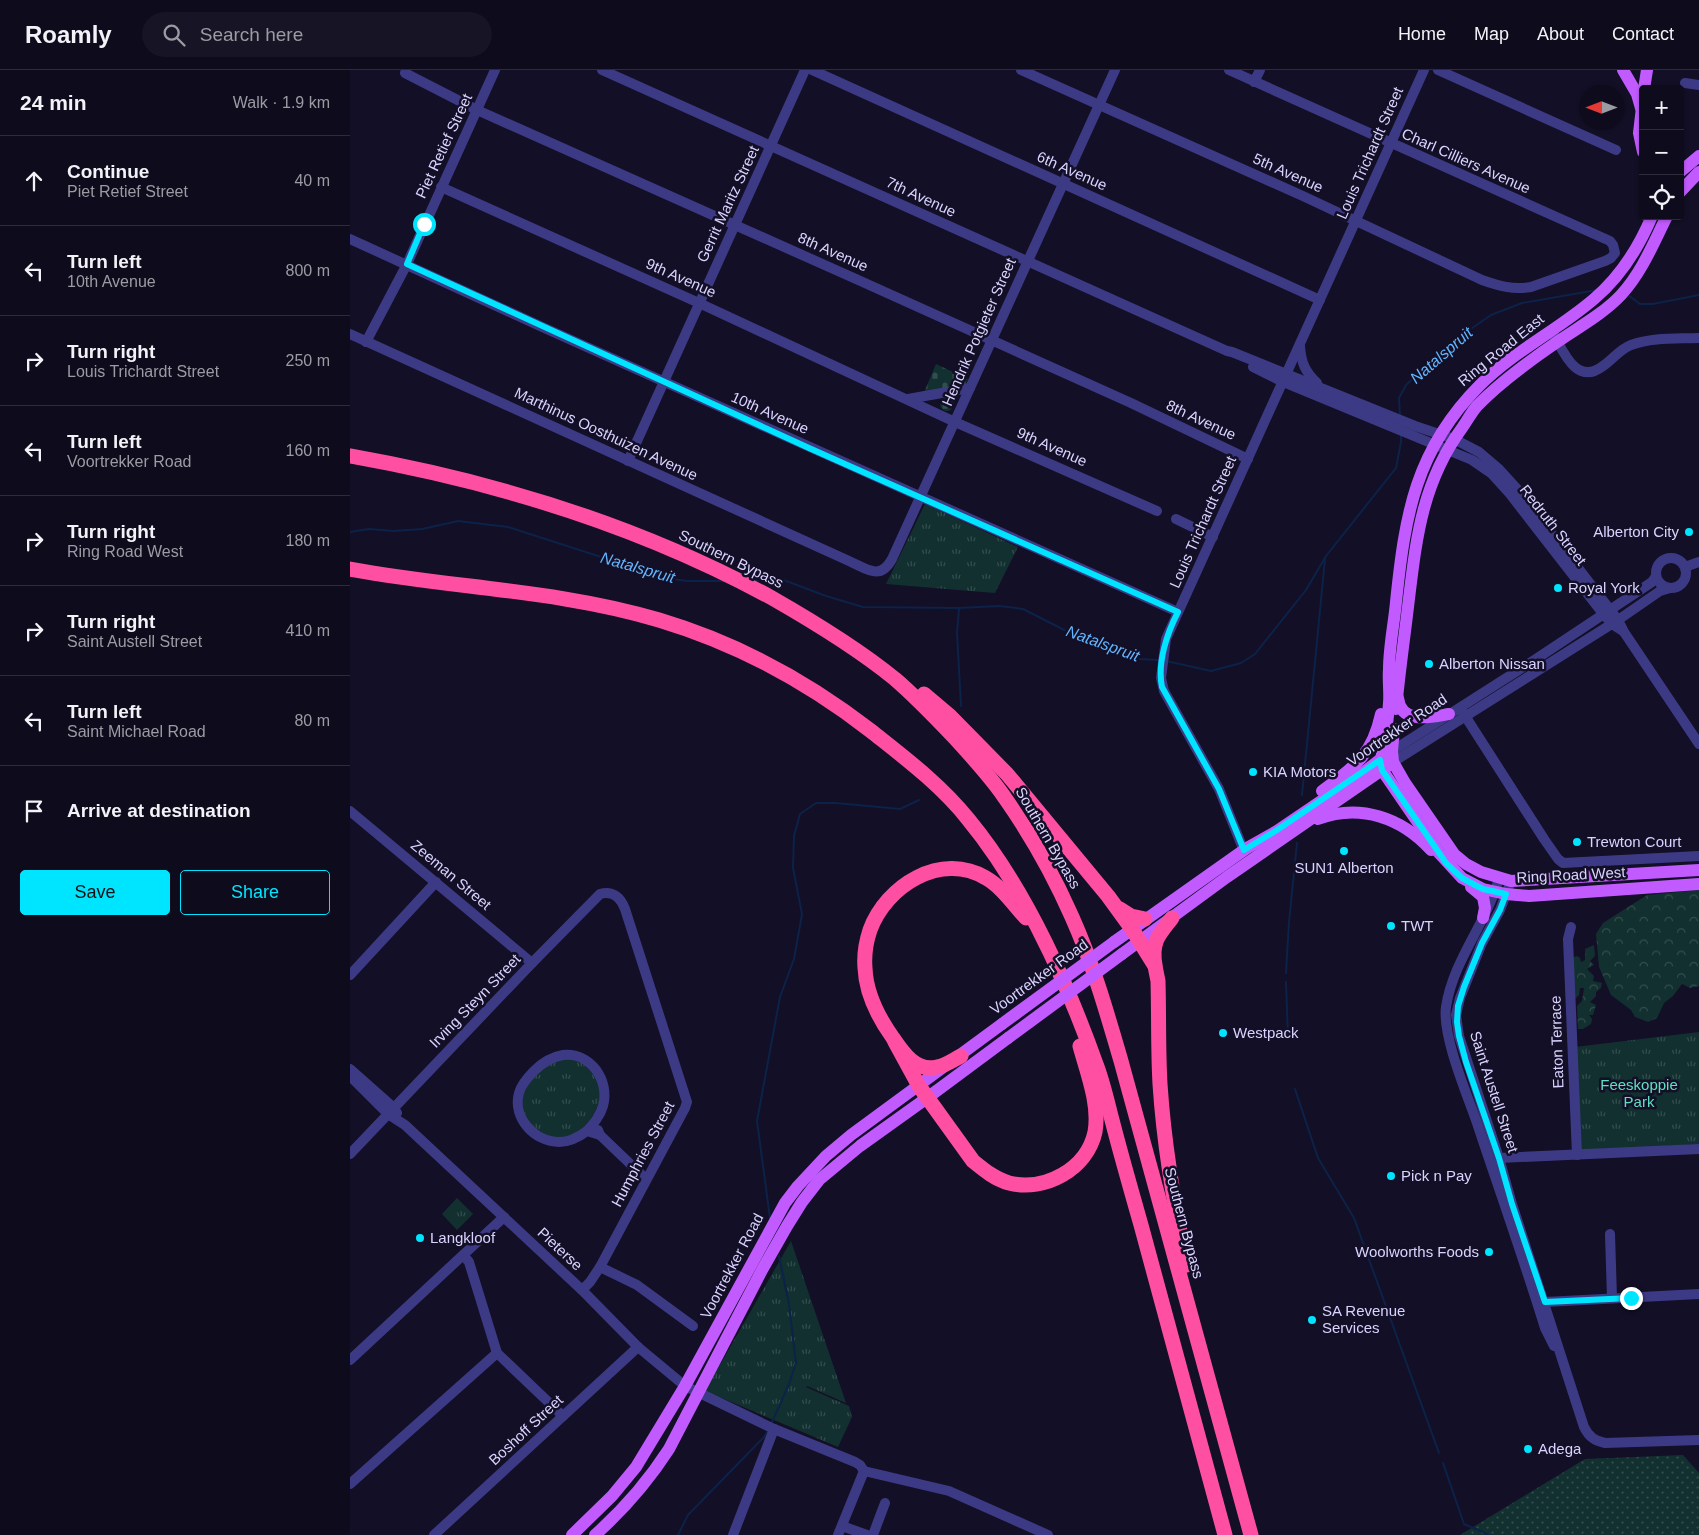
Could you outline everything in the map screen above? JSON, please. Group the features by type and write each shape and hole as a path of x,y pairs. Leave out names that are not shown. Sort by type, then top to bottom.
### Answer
{"highway":[{"name":"Southern Bypass","path":"350,456 427,471 525,496 580,513 679,552 731,576 800,614 872,661 930,712 968,752 1004,796 1028,832 1072,917 1089,959 1114,1035 1251,1535"},
{"path":"350,569 396,578 568,599 659,620 698,633 737,649 770,666 843,709 936,784 967,817 996,855 1016,886 1059,972 1097,1066 1225,1535"},
{"path":"872,661 930,698 968,733 1007,774 1114,906 1155,966"},
{"path":"961,1056 938,1067 919,1067 907,1058 886,1028 869,994 865,967 869,932 876,917 882,908 906,884 918,876 944,868 958,868 986,878 999,888 1040,934"},
{"path":"1114,906 1128,915 1145,920"},
{"path":"1172,918 1155,940 1153,948 1158,981 1160,1084 1172,1191 1216,1403"},
{"path":"896,1042 923,1092 984,1171 1009,1183 1036,1184 1061,1176 1074,1167 1092,1143 1096,1119 1090,1080 1059,972"}],"main road":[{"path":"1624,70 1639,98"},
{"path":"1645,85 1647,70"},
{"path":"1684,169 1699,156"},
{"path":"1684,185 1699,172"},
{"name":"Ring Road East","path":"1381,765 1389,701 1389,668 1405,526 1418,479 1438,439 1464,402 1481,384 1532,343 1596,298 1620,272 1643,238 1650,220"},
{"name":"Ring Road East","path":"1393,757 1398,691 1422,511 1429,488 1450,444 1477,407 1506,381 1558,342 1596,317 1620,296 1637,276 1664,220"},
{"path":"1246,849 1284,819 1313,802 1352,768 1367,751 1377,728 1389,668"},
{"path":"1398,691 1398,702 1401,708 1406,714 1415,718 1459,712"},
{"name":"Voortrekker Road","path":"595,1535 624,1506 656,1469 669,1449 762,1270 802,1202 830,1170 923,1092 961,1056 1002,1024 1114,942 1135,935 1172,918 1308,822 1393,757"},
{"name":"Ring Road West","path":"1393,757 1404,783 1454,854 1466,864 1486,874 1505,880 1699,870"},
{"name":"Voortrekker Road","path":"572,1535 612,1496 636,1467 685,1386 789,1197 826,1156 850,1136 1008,1038 1122,954 1145,920 1246,849 1277,830 1313,802 1381,765"},
{"name":"Ring Road West","path":"1381,765 1446,863 1462,878 1483,889 1529,896 1699,884"},
{"path":"1308,822 1332,815 1348,813 1388,819 1409,829 1446,863"},
{"path":"1462,878 1483,898 1483,918"}],"street":[{"name":"Piet Retief Street","path":"366,342 407,264 495,70"},
{"name":"7th Avenue","path":"602,70 1227,351 1230,355 1285,378 1385,426 1413,431"},
{"name":"Gerrit Maritz Street","path":"628,460 806,70"},
{"name":"6th Avenue","path":"812,70 1320,300"},
{"name":"5th Avenue","path":"1021,70 1305,197 1482,280 1510,288 1531,286 1549,281 1610,258 1615,253 1614,245 1610,241"},
{"name":"Hendrik Potgieter Street","path":"850,561 875,572 885,570 892,559 1115,70"},
{"name":"Charl Cilliers Avenue","path":"1229,70 1610,241"},
{"path":"1254,82 1260,70"},
{"name":"Louis Trichardt Street","path":"1246,849 1203,758 1166,695 1161,678 1166,642 1170,627 1213,537 1424,70"},
{"path":"1438,70 1616,150"},
{"name":"8th Avenue","path":"405,73 477,110 1131,403 1248,458"},
{"path":"1685,83 1699,84"},
{"name":"9th Avenue","path":"441,187 699,302 955,422 1157,511"},
{"name":"10th Avenue","path":"350,239 919,497 1178,612"},
{"path":"1551,330 1564,355 1575,368 1589,371 1598,369 1628,347 1644,341 1699,338"},
{"name":"Marthinus Oosthuizen Avenue","path":"350,334 850,561"},
{"path":"1300,345 1301,359 1306,371 1324,389"},
{"name":"7th Avenue","path":"1285,378 1324,389 1387,414 1413,431"},
{"path":"908,399 970,388"},
{"path":"938,394 936,402 938,413"},
{"path":"1413,431 1479,452 1504,474 1528,502 1607,612 1624,632 1699,744"},
{"path":"1176,519 1213,537"},
{"path":"1676,558 1682,561 1685,566 1685,579 1676,587 1664,586 1656,576 1656,570 1664,559 1676,558"},
{"path":"1685,566 1699,562"},
{"name":"Voortrekker Road","path":"1539,663 1607,612 1652,582 1656,576"},
{"name":"Voortrekker Road","path":"1393,757 1459,712 1539,663 1615,622 1660,591 1670,588"},
{"path":"1459,712 1558,860 1563,863 1699,856"},
{"name":"Voortrekker Road","path":"1393,757 1459,712"},
{"name":"Zeeman Street","path":"350,812 532,963"},
{"name":"Saint Austell Street","path":"1505,880 1500,893 1492,902 1459,963 1452,981 1445,1020 1462,1078 1546,1328 1567,1374"},
{"path":"350,975 436,882"},
{"name":"Irving Steyn Street","path":"350,1154 600,894 605,892 615,895 619,898 625,909"},
{"name":"Saint Austell Street","path":"1500,893 1500,910 1482,943 1464,987 1456,1015 1459,1036 1584,1427 1597,1442 1605,1443 1699,1440"},
{"name":"Humphries Street","path":"582,1290 600,1267 685,1108 687,1098 625,909"},
{"name":"Eaton Terrace","path":"1571,927 1568,939 1577,1155"},
{"path":"566,1055 586,1060 598,1070 605,1092 603,1104 595,1122 587,1132 578,1138 562,1142 550,1142 540,1137 525,1124 520,1114 519,1093 523,1084 540,1065 556,1056 566,1055"},
{"name":"Pieterse","path":"350,1070 391,1111 582,1290 638,1347 685,1386 774,1429 855,1462 860,1465 864,1472"},
{"name":"Pieterse","path":"350,1076 391,1111"},
{"path":"595,1122 600,1135 646,1179"},
{"path":"587,1132 600,1135"},
{"path":"1499,1158 1699,1149"},
{"path":"350,1360 504,1217"},
{"path":"1610,1234 1612,1298"},
{"path":"464,1256 469,1262 496,1353 563,1416"},
{"path":"600,1267 637,1285 692,1326"},
{"path":"1545,1302 1699,1294"},
{"name":"Boshoff Street","path":"434,1535 638,1347"},
{"path":"350,1484 496,1353"},
{"path":"732,1535 774,1429"},
{"path":"867,1535 840,1530 864,1472 949,1491 1048,1535"},
{"path":"873,1535 885,1503"}],"green space":[{"path":"936,364 968,379 964,387 923,395"},
{"path":"944,397 950,397 954,404 950,411 944,411 940,407 940,401"},
{"path":"925,504 1018,547 995,593 886,584"},
{"path":"1699,890 1699,986 1690,988 1682,984 1673,996 1664,1003 1657,1018 1648,1022 1635,1017 1631,1010 1611,995 1599,967 1596,934 1603,923 1647,895"},
{"path":"1594,945 1595,956 1590,961 1594,965 1587,969 1594,976 1593,981 1602,983 1601,988 1596,992 1596,996 1590,1002 1596,1005 1593,1015 1589,1015 1592,1019 1591,1024 1583,1029 1578,1029 1577,1006 1582,1001 1584,988 1580,988 1579,995 1576,998 1573,996 1571,958 1577,956 1581,962 1585,960 1585,949"},
{"name":"Feeskoppie Park","path":"1699,1032 1699,1144 1580,1151 1575,1047"},
{"path":"577,1058 592,1071 600,1087 598,1104 594,1113 578,1134 571,1137 557,1138 543,1134 531,1126 527,1120 522,1106 524,1092 532,1080 552,1061"},
{"path":"457,1198 473,1214 457,1230 442,1214"},
{"path":"791,1241 846,1403 806,1387 849,1406 852,1417 838,1447 705,1391"},
{"path":"1683,1455 1699,1473 1699,1535 1460,1535 1585,1459"}],"waterway":[{"name":"Natalspruit","path":"1400,416 1399,398 1406,385 1452,342 1491,315 1522,303 1597,290"},
{"name":"Natalspruit","path":"1628,295 1640,304 1653,304 1699,295"},
{"name":"Natalspruit","path":"1166,661 1211,671 1241,663 1255,654 1306,590 1326,556 1396,468 1401,433"},
{"name":"Natalspruit","path":"350,532 369,529 393,531 422,529 458,521 508,527 666,578 687,581 725,581"},
{"path":"1302,795 1325,559"},
{"name":"Natalspruit","path":"752,580 781,579 826,596 863,607 959,608 1000,606 1023,609 1080,638 1139,659 1159,660"},
{"path":"959,609 957,633 961,706"},
{"path":"770,1218 757,1121 780,997 794,959 802,914 793,868 794,836 800,814 816,803 900,809 919,800"},
{"path":"1286,973 1297,843"},
{"path":"1286,982 1288,1037"},
{"path":"1295,1089 1318,1158 1354,1218 1439,1453"},
{"path":"772,1422 796,1363 789,1304 779,1256"},
{"path":"678,1535 688,1515 767,1432"},
{"path":"1443,1463 1464,1524 1488,1535"}],"place":[{"name":"Alberton City","path":"1689,532"},
{"name":"Royal York","path":"1558,588"},
{"name":"Alberton Nissan","path":"1429,664"},
{"name":"KIA Motors","path":"1253,772"},
{"name":"Trewton Court","path":"1577,842"},
{"name":"SUN1 Alberton","path":"1344,851"},
{"name":"TWT","path":"1391,926"},
{"name":"Westpack","path":"1223,1033"},
{"name":"Pick n Pay","path":"1391,1176"},
{"name":"Langkloof","path":"420,1238"},
{"name":"Woolworths Foods","path":"1489,1252"},
{"name":"SA Revenue Services","path":"1312,1320"},
{"name":"Adega","path":"1528,1449"}],"route":[{"path":"424,224 407,264 809,448 1178,612 1166,639 1161,678 1162,687 1219,789 1244,850 1277,830 1380,760 1382,770 1446,863 1462,878 1475,885 1483,889 1506,894 1500,910 1482,943 1464,987 1456,1015 1466,1062 1545,1302 1631,1298"}]}
